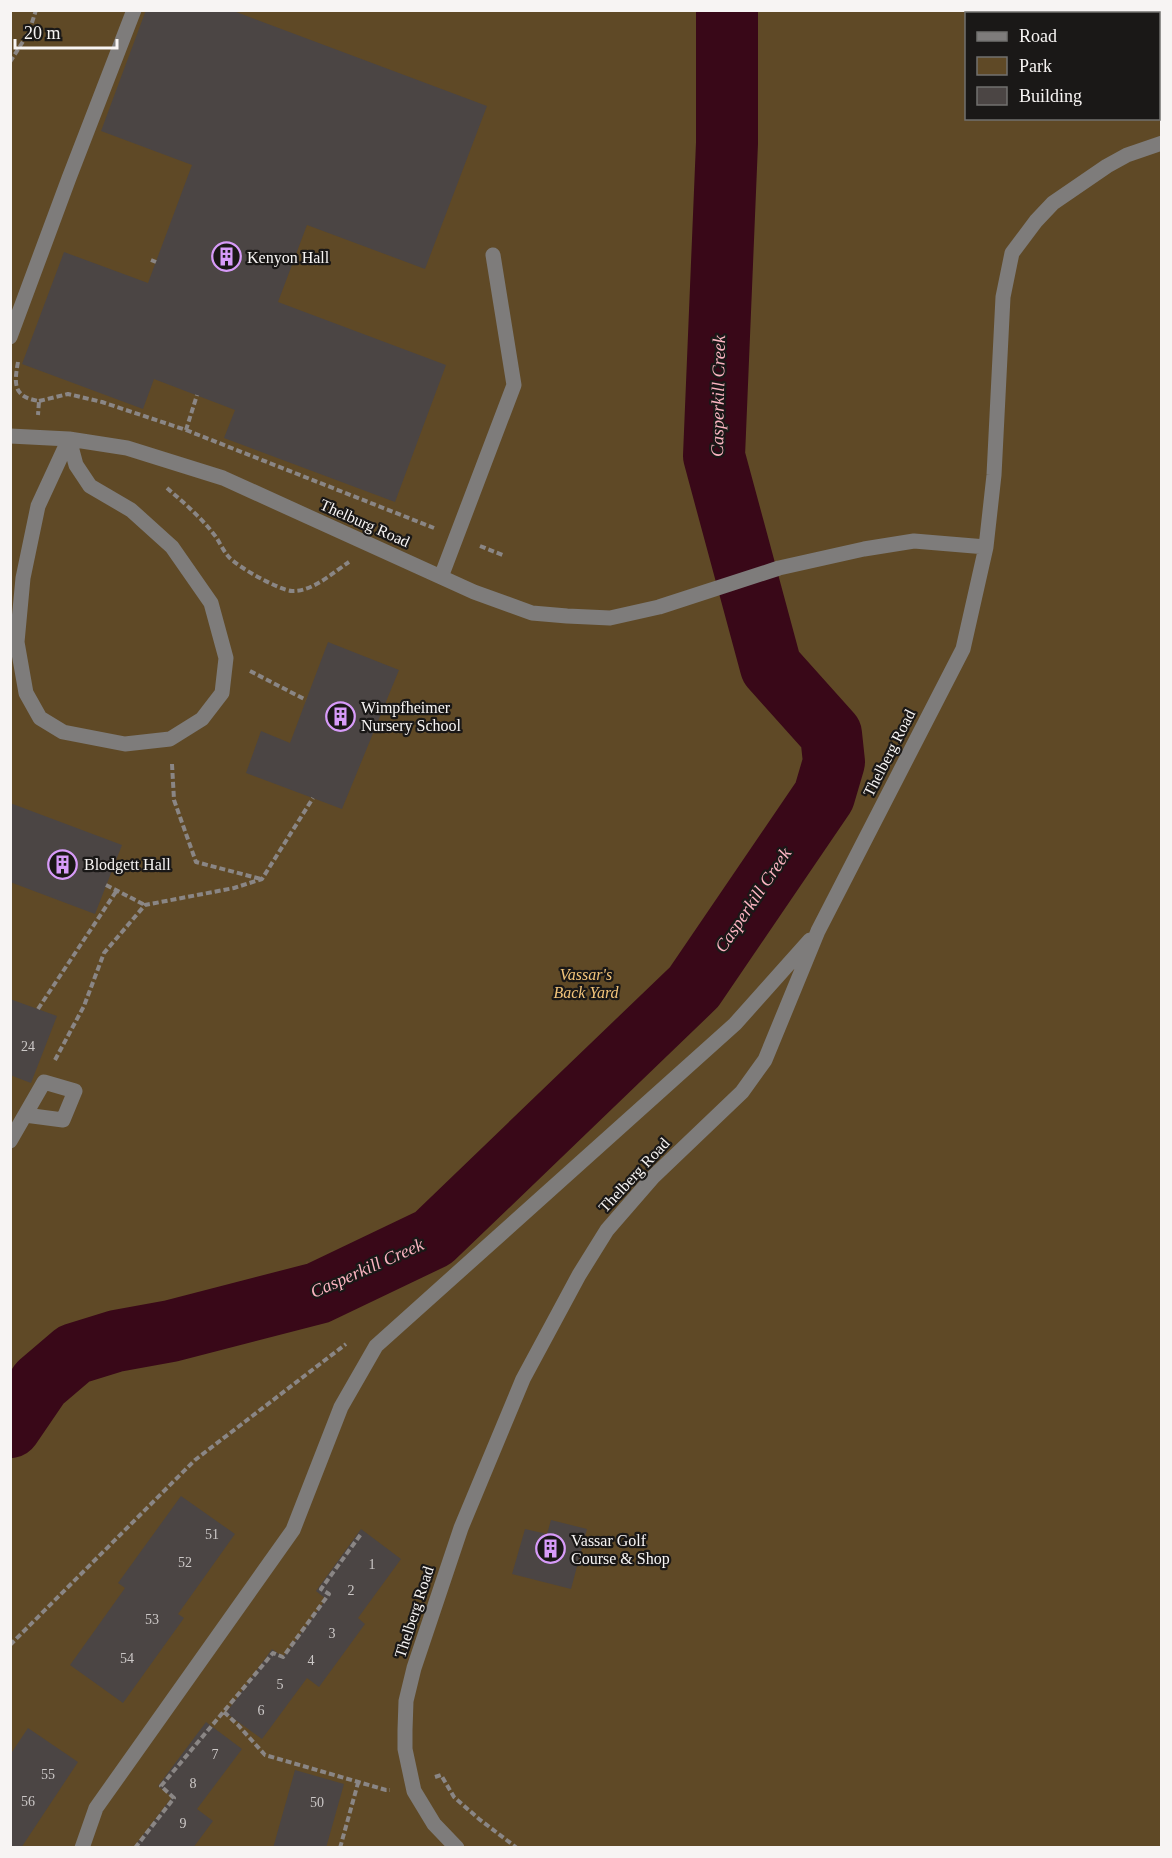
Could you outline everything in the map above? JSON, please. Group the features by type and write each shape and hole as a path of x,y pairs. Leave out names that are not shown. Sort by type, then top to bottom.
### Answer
{"lane":[{"path":"10,337 134,10"},
{"name":"Thelberg Road","path":"457,1848 434,1824 412,1785 405,1749 405,1730 406,1701 414,1668 461,1528 523,1379 579,1275 607,1230 653,1177 742,1092 765,1060 818,931 963,649 986,547 994,476 1003,297 1012,253 1053,203 1107,166 1127,155 1161,142"},
{"path":"441,577 514,385 493,255"},
{"name":"Thelburg Road","path":"10,436 69,439 127,448 223,478 474,592 532,612 567,616 609,618 658,608 779,568 864,549 914,542 986,547"},
{"path":"69,439 76,465 90,486 131,510 172,547 211,603 226,658 222,693 202,719 170,739 125,744 63,732 40,718 26,693 17,642 23,578 39,506 69,439"},
{"path":"82,1848 96,1808 293,1530 341,1407 376,1346 735,1024 818,931"},
{"path":"10,1141 44,1082 75,1091 63,1120 25,1116"}],"path":[{"path":"10,62 29,32 36,10"},
{"path":"39,401 68,394 102,402 186,430 505,556"},
{"path":"186,430 197,395"},
{"path":"162,484 194,512 215,536 229,557 247,571 270,583 292,591 309,587 351,561"},
{"path":"226,658 306,700"},
{"path":"170,739 174,800 196,862 262,879"},
{"path":"106,885 145,905 234,888 262,879 313,798"},
{"path":"38,1009 117,891"},
{"path":"44,1082 84,1006 104,953 145,905"},
{"path":"10,1645 195,1460 352,1340"},
{"path":"135,1848 174,1798 161,1786 273,1653 283,1657 329,1594 321,1588 361,1534"},
{"path":"223,1712 265,1755 358,1783 386,1790 412,1785 441,1775 454,1797 517,1848"},
{"path":"340,1848 358,1783"}],"green space":[{"name":"Vassar's Back Yard","path":"10,11 1161,11 1161,1847 11,1847"}],"building":[{"name":"Kenyon Hall","path":"146,10 231,10 487,106 425,269 307,225 278,302 446,365 395,502 224,438 235,410 154,379 143,409 22,364 64,252 148,283 192,165 101,131"},
{"name":"Wimpfheimer Nursery School","path":"328,642 399,670 342,809 246,773 261,731 290,743"},
{"name":"Blodgett Hall","path":"10,803 122,845 95,914 10,882"},
{"path":"10,999 57,1016 31,1083 10,1075"},
{"path":"181,1496 235,1534 178,1614 184,1618 123,1703 70,1665 125,1588 118,1583"},
{"name":"Vassar Golf Course & Shop","path":"551,1520 587,1529 571,1589 512,1574 525,1529 547,1534"},
{"path":"361,1529 401,1559 358,1618 365,1624 319,1687 307,1678 262,1739 226,1713 272,1649 283,1657 326,1599 316,1591"},
{"path":"206,1722 242,1749 197,1809 213,1821 193,1848 133,1848 172,1797 158,1786"},
{"path":"28,1728 78,1762 21,1848 10,1848 10,1755"},
{"path":"295,1770 344,1784 326,1848 273,1848"}],"waterway":[{"name":"Casperkill Creek","path":"10,1427 40,1383 74,1354 116,1341 171,1331 318,1293 433,1238 694,987 824,796 834,762 831,734 771,667 714,456 727,143 727,10"}],"place":[{"name":"Kenyon Hall","path":"226,257"},
{"name":"Wimpfheimer Nursery School","path":"340,716"},
{"name":"Blodgett Hall","path":"63,864"},
{"name":"Vassar Golf Course & Shop","path":"550,1549"}]}
